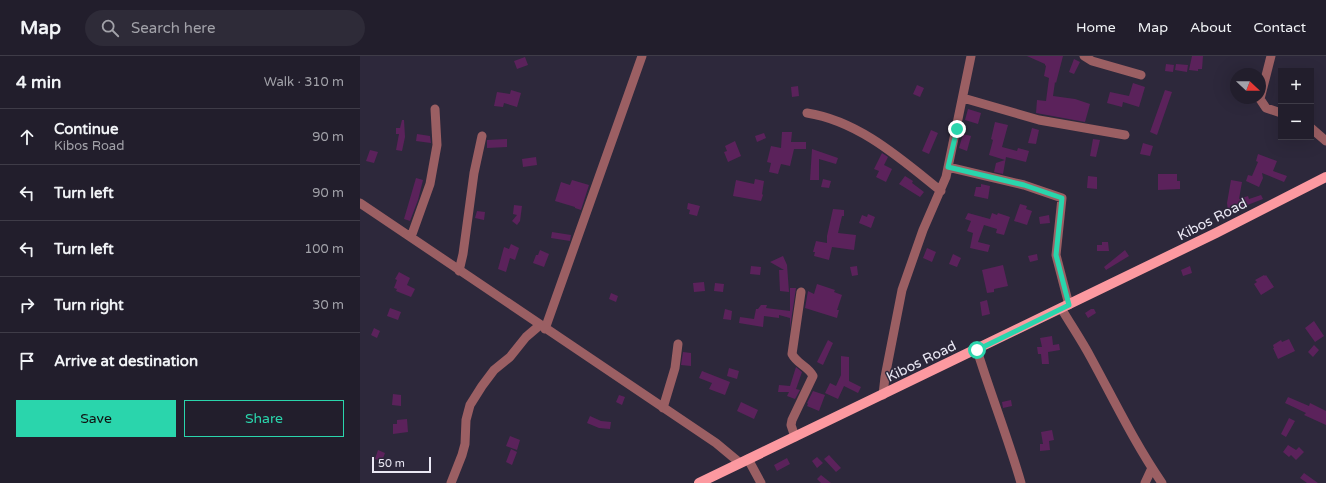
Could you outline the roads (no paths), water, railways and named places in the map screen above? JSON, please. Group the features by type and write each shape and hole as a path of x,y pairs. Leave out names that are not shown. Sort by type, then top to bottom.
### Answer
{"main road":[{"name":"Kibos Road","path":"699,483 977,350 1326,177"}],"street":[{"path":"451,483 465,444 466,420 470,405 494,370 510,357 526,337 542,327 583,225 612,138 642,56"},
{"path":"883,395 884,377 902,290 923,230 941,192 946,177 971,56"},
{"path":"1084,56 1097,62 1141,75"},
{"path":"1271,56 1260,99 1266,108 1278,112"},
{"path":"963,98 1039,120 1125,135"},
{"path":"410,238 430,184 437,145 435,109"},
{"path":"807,113 822,115 848,126 886,148 941,192"},
{"path":"1314,131 1326,141"},
{"path":"458,270 463,254 473,181 482,136"},
{"path":"948,167 1024,185 1062,198 1056,255 1065,307 1105,386 1162,483"},
{"path":"360,203 542,327 744,461 761,483"},
{"path":"795,437 791,425 792,420 813,376 807,368 795,359 792,354 801,292"},
{"path":"663,408 675,368 678,344"},
{"path":"977,350 991,395 1011,448 1021,483"},
{"path":"1145,483 1152,468"}]}
